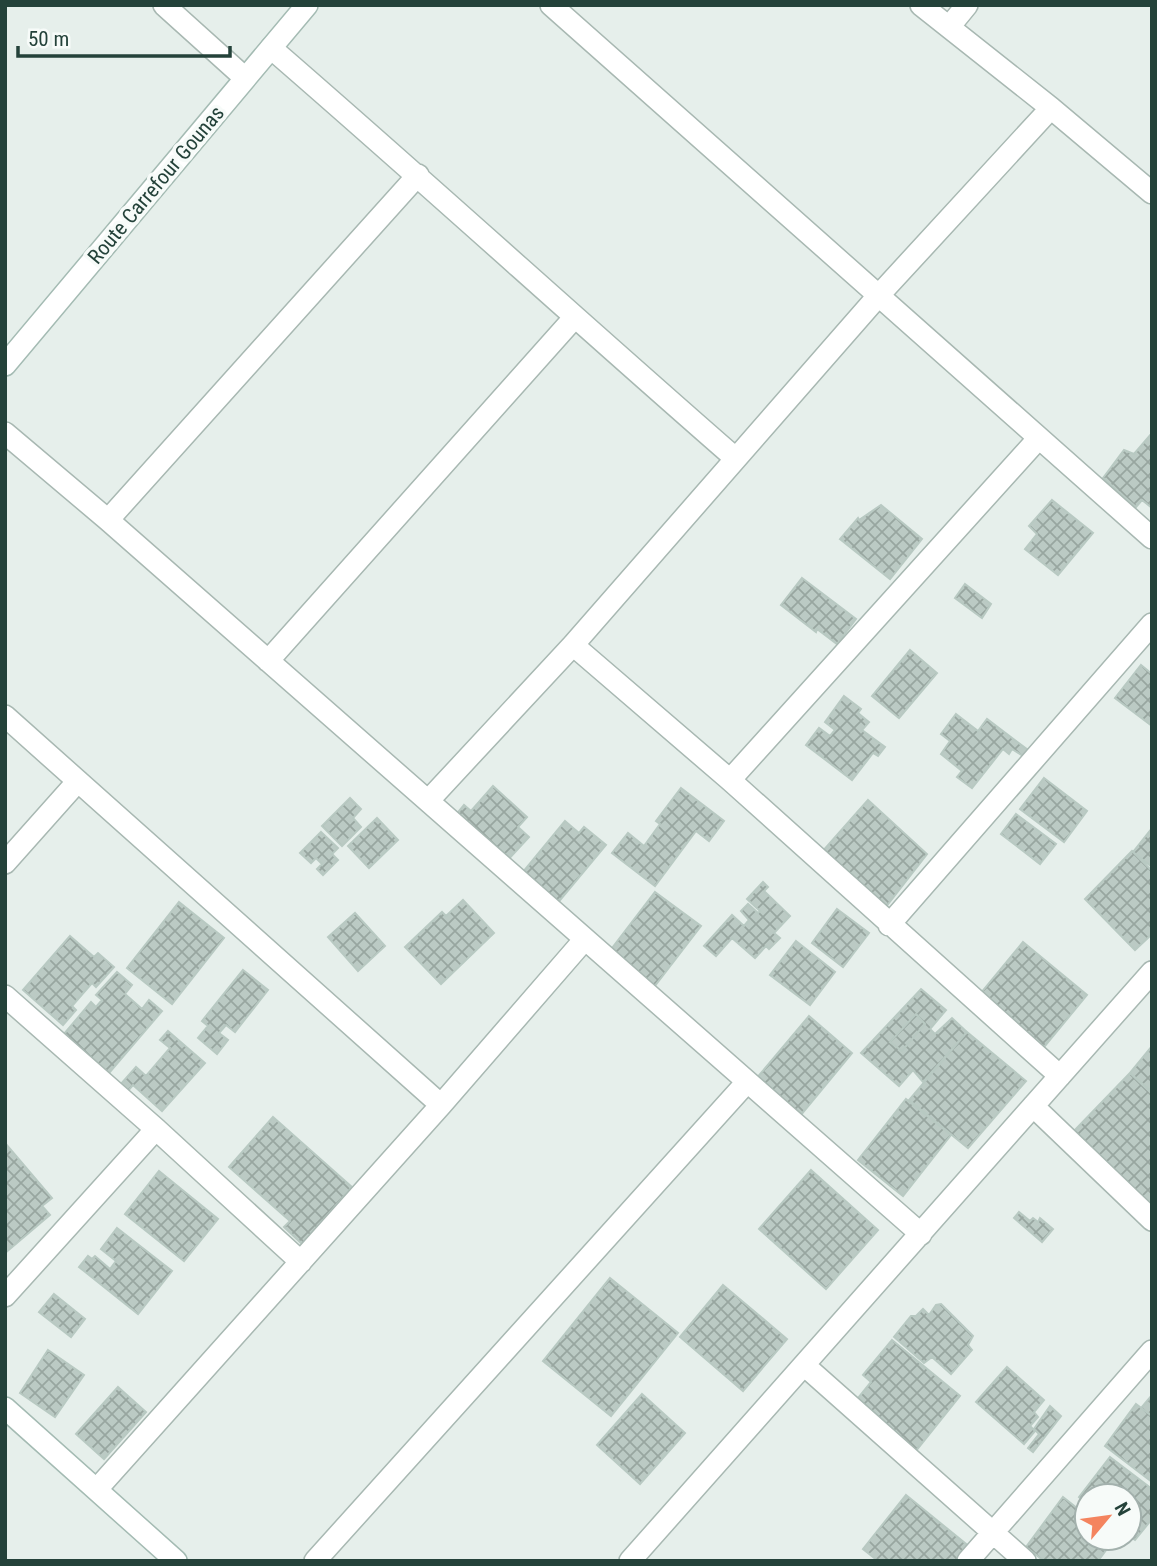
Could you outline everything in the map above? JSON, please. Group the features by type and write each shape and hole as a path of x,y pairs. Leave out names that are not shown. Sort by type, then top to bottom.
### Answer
{"street":[{"path":"164,5 245,78"},
{"name":"Route Carrefour Gounas","path":"5,365 307,5"},
{"path":"551,5 1152,538"},
{"path":"921,5 1147,180"},
{"path":"949,27 967,5"},
{"path":"271,48 418,175 574,318 735,458"},
{"path":"428,801 573,645 879,295 1051,108"},
{"path":"108,520 418,175"},
{"path":"268,661 574,318"},
{"path":"5,433 108,520 921,1234"},
{"path":"730,780 1038,439"},
{"path":"889,925 1152,624"},
{"path":"573,645 730,780 1060,1076"},
{"path":"5,716 441,1105"},
{"path":"5,863 78,780"},
{"path":"97,1489 441,1105 585,939"},
{"path":"630,1561 1152,972"},
{"path":"5,996 301,1262"},
{"path":"315,1561 747,1082"},
{"path":"1033,1106 1152,1220"},
{"path":"5,1296 156,1129"},
{"path":"968,1561 1152,1351"},
{"path":"804,1365 1025,1561"},
{"path":"5,1408 176,1561"}],"building":[{"path":"1152,433 1152,508 1142,500 1136,507 1103,478 1124,450 1134,454"},
{"path":"1052,500 1093,533 1058,575 1025,549 1037,534 1029,526"},
{"path":"881,505 922,539 890,579 840,539 858,518 859,520"},
{"path":"802,578 856,619 837,644 817,629 816,632 781,605"},
{"path":"965,584 991,604 982,618 955,598"},
{"path":"910,650 937,673 899,718 872,696"},
{"path":"1141,665 1152,674 1152,726 1115,698"},
{"path":"844,696 861,709 858,713 869,722 862,730 885,747 878,756 873,753 852,780 806,745 819,728 830,736 835,730 825,722"},
{"path":"956,714 978,731 987,719 1028,750 1023,756 1012,749 1009,754 1003,749 972,788 957,777 962,771 941,754 950,741 941,734"},
{"path":"1044,778 1087,811 1064,842 1020,809"},
{"path":"493,786 527,817 518,827 529,837 506,862 455,816 464,805 471,811"},
{"path":"681,788 724,821 709,841 696,831 655,886 612,853 628,833 644,846 660,824 656,821"},
{"path":"350,798 361,809 353,818 361,827 342,846 322,826"},
{"path":"868,800 927,854 885,908 822,852"},
{"path":"1016,814 1056,844 1040,864 1001,834"},
{"path":"377,818 398,840 369,868 348,846"},
{"path":"565,821 579,833 584,827 606,845 556,905 523,872"},
{"path":"1152,828 1152,867 1133,852"},
{"path":"321,832 338,848 332,854 338,860 323,875 317,869 322,864 316,858 311,863 300,853"},
{"path":"1132,851 1152,871 1152,934 1135,950 1085,899"},
{"path":"763,882 768,887 764,891 790,916 774,933 780,938 769,949 766,946 755,958 732,938 716,956 704,946 732,915 744,926 749,920 741,911 748,904 758,913 760,911 747,899"},
{"path":"655,892 701,926 654,987 609,952"},
{"path":"463,900 494,933 441,984 405,947 442,912 446,916"},
{"path":"179,902 224,938 172,1004 127,968"},
{"path":"837,909 869,933 843,967 812,943"},
{"path":"355,913 385,946 358,971 328,937"},
{"path":"70,936 94,957 98,953 114,967 96,987 92,983 72,1006 76,1010 63,1025 23,990"},
{"path":"796,941 835,972 810,1005 770,975"},
{"path":"1023,942 1087,995 1044,1047 980,994"},
{"path":"243,970 268,990 235,1032 226,1025 219,1033 228,1040 217,1054 198,1038 208,1026 202,1021"},
{"path":"117,972 132,985 125,994 142,1009 149,1000 162,1011 109,1073 64,1034 91,1002 96,1007 102,1000 96,995"},
{"path":"921,989 946,1010 930,1029 935,1034 952,1018 967,1032 923,1082 913,1070 899,1086 861,1053","holes":["916,1014 925,1024 902,1051 890,1042"]},
{"path":"916,1014 925,1024 902,1051 890,1042"},
{"path":"809,1016 852,1053 800,1116 756,1079"},
{"path":"168,1031 205,1063 162,1111 133,1085 127,1092 119,1086 136,1067 146,1076 170,1048 160,1040"},
{"path":"967,1032 1026,1081 968,1148 909,1100"},
{"path":"1152,1046 1152,1092 1130,1073"},
{"path":"1130,1073 1152,1094 1152,1199 1147,1204 1073,1132"},
{"path":"906,1099 951,1135 903,1196 858,1160"},
{"path":"273,1117 352,1187 302,1244 284,1227 290,1221 229,1167"},
{"path":"5,1143 52,1198 42,1206 50,1215 5,1253"},
{"path":"811,1170 878,1230 826,1289 759,1229"},
{"path":"159,1171 218,1219 184,1261 125,1214"},
{"path":"1019,1212 1030,1221 1033,1218 1038,1222 1040,1218 1053,1229 1042,1242 1014,1218"},
{"path":"117,1228 172,1271 138,1314 79,1267 88,1256 92,1259 95,1256 110,1269 116,1261 101,1249"},
{"path":"610,1278 678,1333 611,1416 543,1361"},
{"path":"723,1285 787,1339 743,1391 680,1337"},
{"path":"54,1294 85,1319 71,1337 39,1312"},
{"path":"941,1304 973,1336 968,1345 972,1350 951,1374 932,1357 924,1363 894,1337 911,1316 916,1316 923,1309 929,1315 936,1305"},
{"path":"892,1340 960,1396 915,1452 854,1403 871,1382 863,1375"},
{"path":"48,1350 84,1375 55,1417 20,1393"},
{"path":"1007,1367 1044,1400 1034,1412 1038,1417 1030,1426 1035,1431 1024,1444 976,1402"},
{"path":"118,1387 146,1412 104,1459 76,1434"},
{"path":"642,1394 685,1433 640,1484 597,1445"},
{"path":"1152,1395 1152,1416 1141,1408"},
{"path":"1136,1404 1152,1416 1152,1482 1105,1446"},
{"path":"1050,1406 1061,1416 1033,1452 1028,1448 1039,1434 1034,1429"},
{"path":"1110,1457 1143,1482 1091,1482"},
{"path":"1143,1482 1152,1489 1152,1519 1143,1530"},
{"path":"906,1495 971,1548 961,1561 878,1561 863,1549"},
{"path":"1063,1497 1073,1505 1073,1552 1105,1552 1098,1561 1044,1561 1026,1547"}]}
